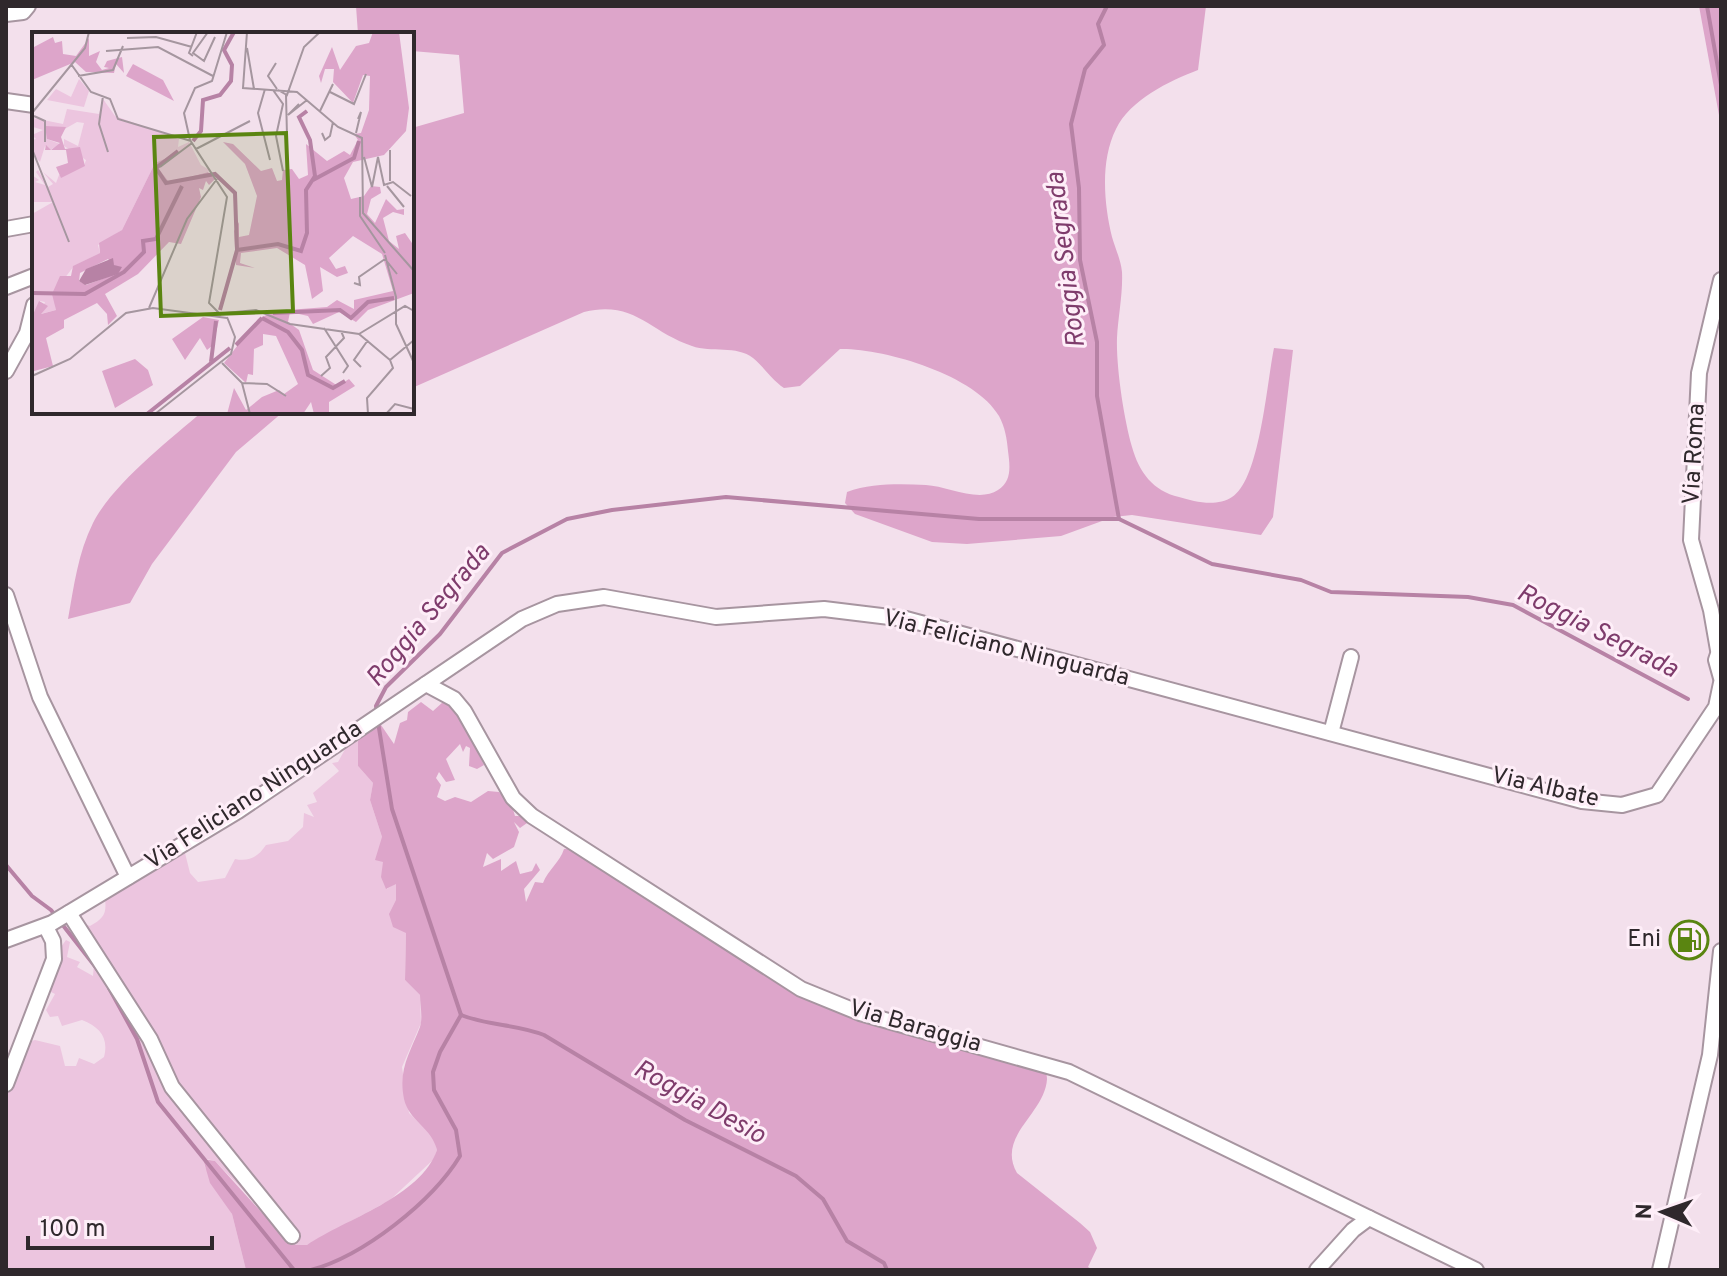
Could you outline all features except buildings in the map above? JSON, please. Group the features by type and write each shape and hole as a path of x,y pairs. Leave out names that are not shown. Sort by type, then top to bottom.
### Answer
{"street":[{"path":"6,14 23,12 28,6"},
{"path":"6,101 32,105"},
{"path":"6,229 32,224"},
{"path":"6,287 32,277"},
{"name":"Via Roma","path":"1721,280 1703,351 1697,401 1691,540 1720,648 1716,660 1721,680"},
{"path":"6,371 27,333 32,313"},
{"name":"Via Roma","path":"1702,580 1721,606"},
{"path":"6,595 40,697 128,877"},
{"name":"Via Feliciano Ninguarda","path":"6,940 49,925 238,811 522,619 557,604 604,597 716,617 824,609 906,619 1331,733"},
{"path":"1331,733 1351,657"},
{"name":"Via Albate","path":"1331,733 1582,801 1622,805 1657,795 1719,706 1721,680"},
{"name":"Via Baraggia","path":"426,684 454,699 464,711 513,798 532,816 801,989 860,1013 1069,1072 1476,1270"},
{"path":"68,914 150,1039 172,1087 292,1236"},
{"path":"6,1084 54,959 49,925"},
{"path":"1660,1269 1710,1055 1721,951"},
{"path":"1317,1270 1353,1230 1369,1218"}],"shaded area":[{"path":"356,6 1206,6 1198,70 1140,100 1122,119 1111,141 1105,183 1107,211 1122,272 1117,338 1121,393 1132,447 1148,479 1170,494 1199,502 1220,502 1232,497 1242,487 1249,471 1261,428 1274,348 1293,350 1273,517 1261,535 1132,515 1113,517 1061,536 967,544 932,542 855,514 845,503 847,492 906,484 982,495 1003,486 1009,468 1004,429 999,416 987,401 970,388 903,359 840,349 800,386 784,388 747,354 692,346 641,319 616,310 584,312 414,387 414,127 464,113 459,55 414,51 414,32 358,32"},
{"path":"1699,6 1721,6 1721,162 1719,115"},
{"path":"200,414 281,414 236,452 152,564 130,603 68,619 77,570 93,523 113,494"},
{"path":"421,702 433,711 443,702 457,710 484,765 477,769 469,766 470,748 466,746 463,752 460,744 446,759 455,780 446,782 439,772 436,778 441,785 437,797 445,801 455,797 471,802 488,791 499,792 512,806 515,816 521,816 527,823 520,828 514,822 519,832 514,847 493,859 487,853 483,867 501,859 501,871 516,861 520,874 532,871 536,863 540,870 524,889 526,902 535,882 543,883 564,849 594,846 764,960 840,1001 1043,1060 1047,1079 1044,1092 1017,1136 1012,1160 1017,1173 1090,1232 1097,1248 1088,1267 1093,1270 246,1270 232,1214 210,1183 203,1159 215,1161 284,1237 296,1245 307,1245 399,1194 428,1167 437,1150 404,1099 404,1070 421,1023 420,995 405,980 406,933 393,927 389,914 396,900 396,884 386,889 381,877 383,862 375,860 382,837 370,800 373,783 358,766 358,741 366,729 381,725 394,744 400,723 407,720 408,712"},
{"path":"358,741 358,766 373,783 370,800 382,837 387,889 396,883 396,900 406,933 405,980 420,995 421,1023 402,1067 409,1113 434,1137 437,1150 434,1159 390,1200 307,1245 296,1245 215,1161 203,1158 232,1214 246,1270 6,1270 6,1095 28,1042 35,1040 60,1046 65,1066 76,1066 79,1058 94,1064 104,1057 104,1039 94,1026 82,1020 62,1026 58,1016 50,1017 46,1010 55,994 49,991 61,956 58,944 61,947 66,940 70,942 67,957 80,962 77,967 93,976 94,964 73,933 82,923 90,926 101,918 105,912 105,899 178,853 185,853 190,873 198,882 225,878 235,859 249,859 266,845 288,841 303,827 304,813 314,817 307,805 317,802 313,793 339,771 332,763 338,762 349,742"}],"waterway":[{"name":"Roggia Segrada","path":"1107,6 1098,24 1104,45 1085,69 1071,124 1079,188 1080,260 1097,342 1097,396 1119,519"},
{"path":"1707,6 1721,85"},
{"name":"Roggia Segrada","path":"377,714 376,706 386,687 440,634 502,553 567,519 612,510 726,497 979,519 1119,519 1212,564 1301,580 1331,592 1468,597 1513,605 1688,699"},
{"name":"Roggia Segrada","path":"378,722 392,809 461,1015"},
{"name":"Roggia Segrada","path":"6,865 32,896 51,910 101,974"},
{"name":"Roggia Segrada","path":"109,988 137,1039 158,1102 294,1270"},
{"name":"Roggia Desio","path":"461,1015 544,1035 685,1120 796,1176 823,1199 847,1241 884,1263 887,1270"},
{"name":"Roggia Segrada","path":"311,1270 352,1253 394,1225 432,1191 460,1156 456,1130 434,1090 433,1072 440,1052 461,1015"}],"place":[{"name":"Eni","path":"1689,940"}]}
